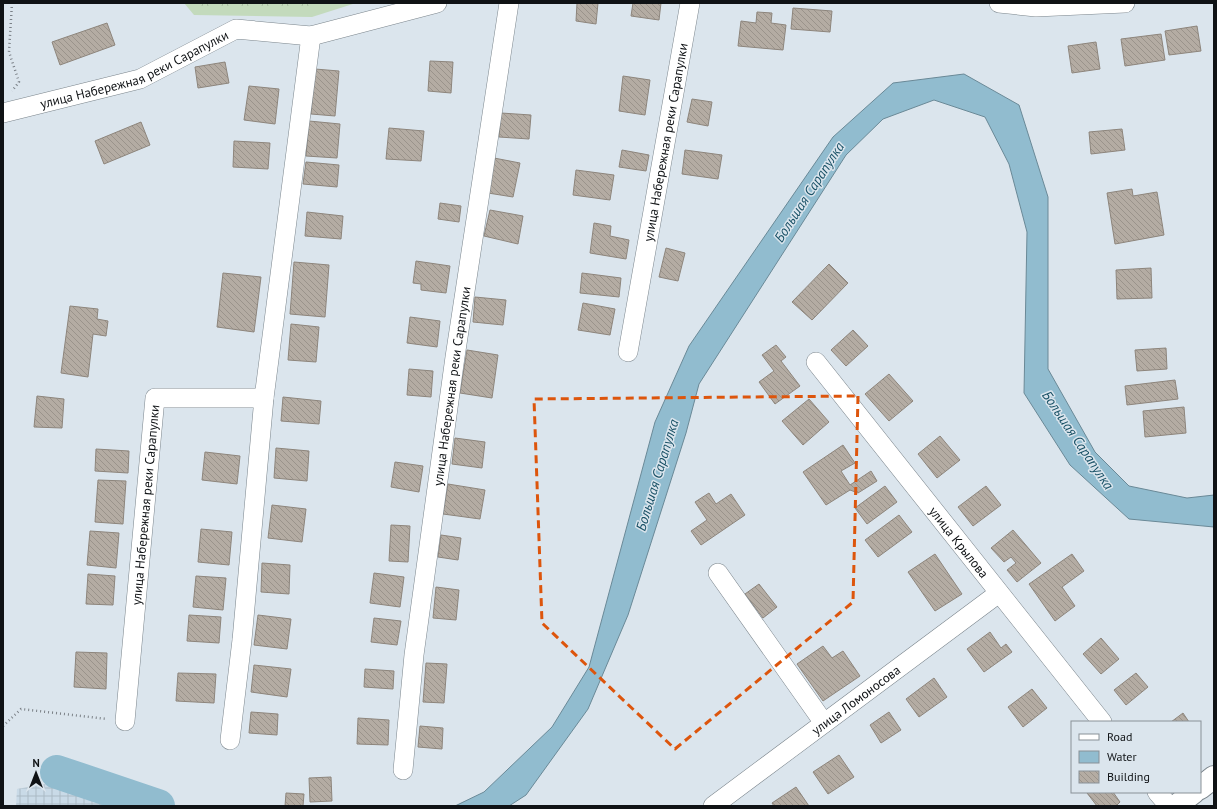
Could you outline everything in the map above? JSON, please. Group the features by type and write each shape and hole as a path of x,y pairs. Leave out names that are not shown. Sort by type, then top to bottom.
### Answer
{"street":[{"name":"улица Набережная реки Сарапулки","path":"3,113 140,79 236,29 311,36 437,3"},
{"name":"улица Набережная реки Сарапулки","path":"403,770 414,655 452,381 509,3"},
{"name":"улица Набережная реки Сарапулки","path":"628,352 690,3"},
{"path":"999,3 1036,7 1125,3"},
{"path":"230,740 242,640 264,398 311,36"},
{"name":"улица Крылова","path":"816,362 1101,721"},
{"name":"улица Набережная реки Сарапулки","path":"125,721 155,398 264,398"},
{"path":"718,573 824,723"},
{"name":"улица Ломоносова","path":"713,806 999,593"},
{"path":"1201,787 1214,776"},
{"path":"1158,793 1168,806"},
{"path":"1176,806 1193,793"}],"path":[{"path":"11,92 19,82 9,52 12,3"},
{"path":"3,726 22,709 125,721"}],"highlighted area":[{"path":"858,396 853,602 675,749 542,623 534,399"}],"shaded area":[{"path":"67,780 124,806 16,806 17,789"}],"green space":[{"path":"184,3 356,3 312,17 194,15"},
{"path":"196,3 325,3 309,8 199,7"}],"water":[{"path":"964,74 1019,105 1048,197 1048,369 1095,452 1129,486 1187,498 1214,495 1214,527 1129,519 1070,465 1024,393 1027,232 1009,164 985,117 934,100 883,119 846,155 699,384 686,433 628,615 588,709 526,795 509,806 455,806 484,792 552,727 589,667 655,422 689,346 833,137 893,83"}],"building":[{"path":"577,3 598,3 596,24 576,21"},
{"path":"633,3 661,3 659,20 631,16"},
{"path":"793,8 832,11 830,32 791,29"},
{"path":"757,12 772,13 771,23 786,25 783,50 738,46 741,21 756,23"},
{"path":"107,23 115,45 60,65 52,42"},
{"path":"1197,26 1201,51 1169,55 1165,31"},
{"path":"1161,34 1165,60 1125,66 1121,39"},
{"path":"1096,42 1100,69 1072,73 1068,46"},
{"path":"430,61 453,62 451,93 428,91"},
{"path":"225,62 229,83 198,88 195,67"},
{"path":"315,69 339,71 335,116 311,114"},
{"path":"623,76 650,80 645,115 619,111"},
{"path":"249,86 279,89 275,124 244,120"},
{"path":"692,99 712,102 708,126 687,122"},
{"path":"501,113 531,115 529,139 499,137"},
{"path":"309,121 340,124 337,158 306,156"},
{"path":"141,122 150,145 104,164 95,141"},
{"path":"389,128 424,131 421,161 386,159"},
{"path":"1122,129 1125,150 1091,154 1089,132"},
{"path":"234,141 270,143 268,169 233,167"},
{"path":"622,150 649,155 646,171 619,167"},
{"path":"685,150 722,155 718,179 682,174"},
{"path":"494,158 520,163 513,197 488,193"},
{"path":"306,162 339,165 337,187 303,184"},
{"path":"576,170 614,175 610,200 573,195"},
{"path":"1132,189 1133,196 1157,192 1164,235 1115,244 1107,193"},
{"path":"440,203 461,206 459,222 438,219"},
{"path":"490,210 523,216 518,244 484,236"},
{"path":"307,212 343,216 341,239 305,236"},
{"path":"594,223 611,226 610,236 629,240 626,259 590,253"},
{"path":"666,248 685,253 678,281 659,277"},
{"path":"416,261 450,266 446,293 421,290 421,284 413,283"},
{"path":"294,262 329,265 325,317 290,314"},
{"path":"829,264 848,283 812,320 792,302"},
{"path":"1151,268 1152,298 1117,299 1116,270"},
{"path":"223,273 261,277 254,332 217,327"},
{"path":"582,273 621,278 619,297 580,293"},
{"path":"475,297 506,300 503,325 473,322"},
{"path":"583,303 615,309 610,335 578,330"},
{"path":"70,306 98,309 97,319 108,321 106,336 93,334 88,377 61,373"},
{"path":"410,317 440,321 437,347 407,343"},
{"path":"291,324 319,327 316,362 288,360"},
{"path":"853,330 868,346 846,366 831,350"},
{"path":"776,345 786,357 781,361 800,386 775,404 759,382 774,371 762,355"},
{"path":"1166,348 1167,369 1137,371 1135,350"},
{"path":"467,350 498,355 492,398 460,393"},
{"path":"409,369 433,371 431,397 407,395"},
{"path":"889,374 913,401 889,421 865,394"},
{"path":"1175,380 1178,399 1127,405 1125,386"},
{"path":"37,396 64,399 62,428 34,427"},
{"path":"283,397 321,401 319,424 281,421"},
{"path":"809,399 829,422 803,445 782,421"},
{"path":"1184,407 1186,433 1145,437 1143,411"},
{"path":"940,436 960,460 937,478 918,454"},
{"path":"455,438 485,442 482,468 452,464"},
{"path":"843,445 855,463 841,471 850,485 871,471 877,481 858,493 850,490 826,505 803,472"},
{"path":"276,448 309,451 307,481 274,478"},
{"path":"96,449 129,451 128,473 95,471"},
{"path":"205,452 240,456 237,484 202,480"},
{"path":"395,462 423,466 419,492 391,487"},
{"path":"98,480 126,481 123,524 95,522"},
{"path":"448,484 485,490 480,519 443,514"},
{"path":"885,486 897,502 867,524 855,508"},
{"path":"986,486 1001,505 973,526 958,507"},
{"path":"709,493 716,504 731,494 745,515 701,545 691,531 707,520 695,502"},
{"path":"272,505 306,509 302,542 268,538"},
{"path":"899,515 912,532 878,557 865,540"},
{"path":"391,525 410,526 408,562 389,561"},
{"path":"201,529 232,532 229,565 198,562"},
{"path":"1013,530 1041,563 1017,582 1007,570 1016,563 1011,557 1004,562 991,548"},
{"path":"90,531 119,533 116,568 87,565"},
{"path":"441,535 461,538 458,560 438,557"},
{"path":"935,554 962,594 935,611 908,572"},
{"path":"1072,554 1084,571 1062,587 1075,606 1055,621 1029,584"},
{"path":"262,563 290,565 289,594 261,592"},
{"path":"374,573 404,577 400,607 370,603"},
{"path":"88,574 115,576 113,605 86,604"},
{"path":"196,576 226,578 223,610 193,607"},
{"path":"759,584 777,607 763,618 745,594"},
{"path":"436,587 459,590 456,620 433,618"},
{"path":"189,615 221,617 219,643 187,641"},
{"path":"258,615 291,619 287,649 254,645"},
{"path":"374,618 401,621 397,645 371,642"},
{"path":"990,632 1001,648 1006,644 1012,652 984,672 967,649"},
{"path":"1101,638 1119,659 1101,674 1083,654"},
{"path":"823,646 832,658 843,651 860,676 823,701 797,664"},
{"path":"76,652 107,653 106,689 74,687"},
{"path":"426,663 447,664 444,703 423,702"},
{"path":"254,665 291,669 287,697 251,692"},
{"path":"365,669 394,671 393,689 364,687"},
{"path":"178,673 216,674 214,703 176,701"},
{"path":"1136,673 1148,687 1126,705 1114,690"},
{"path":"934,678 947,697 919,717 906,699"},
{"path":"1032,689 1047,708 1023,727 1008,707"},
{"path":"251,712 278,714 277,735 249,733"},
{"path":"889,712 901,730 881,743 870,725"},
{"path":"1183,713 1188,721 1172,721"},
{"path":"358,718 389,720 388,745 357,744"},
{"path":"420,726 443,728 442,749 418,747"},
{"path":"839,755 854,777 828,794 813,772"},
{"path":"331,777 332,801 310,802 309,778"},
{"path":"796,787 809,806 774,806 772,803"},
{"path":"286,793 304,794 303,806 285,806"},
{"path":"1087,793 1114,793 1120,802 1116,806 1097,806"}],"waterway":[{"name":"Большая Сарапулка","path":"57,772 158,806"}]}
